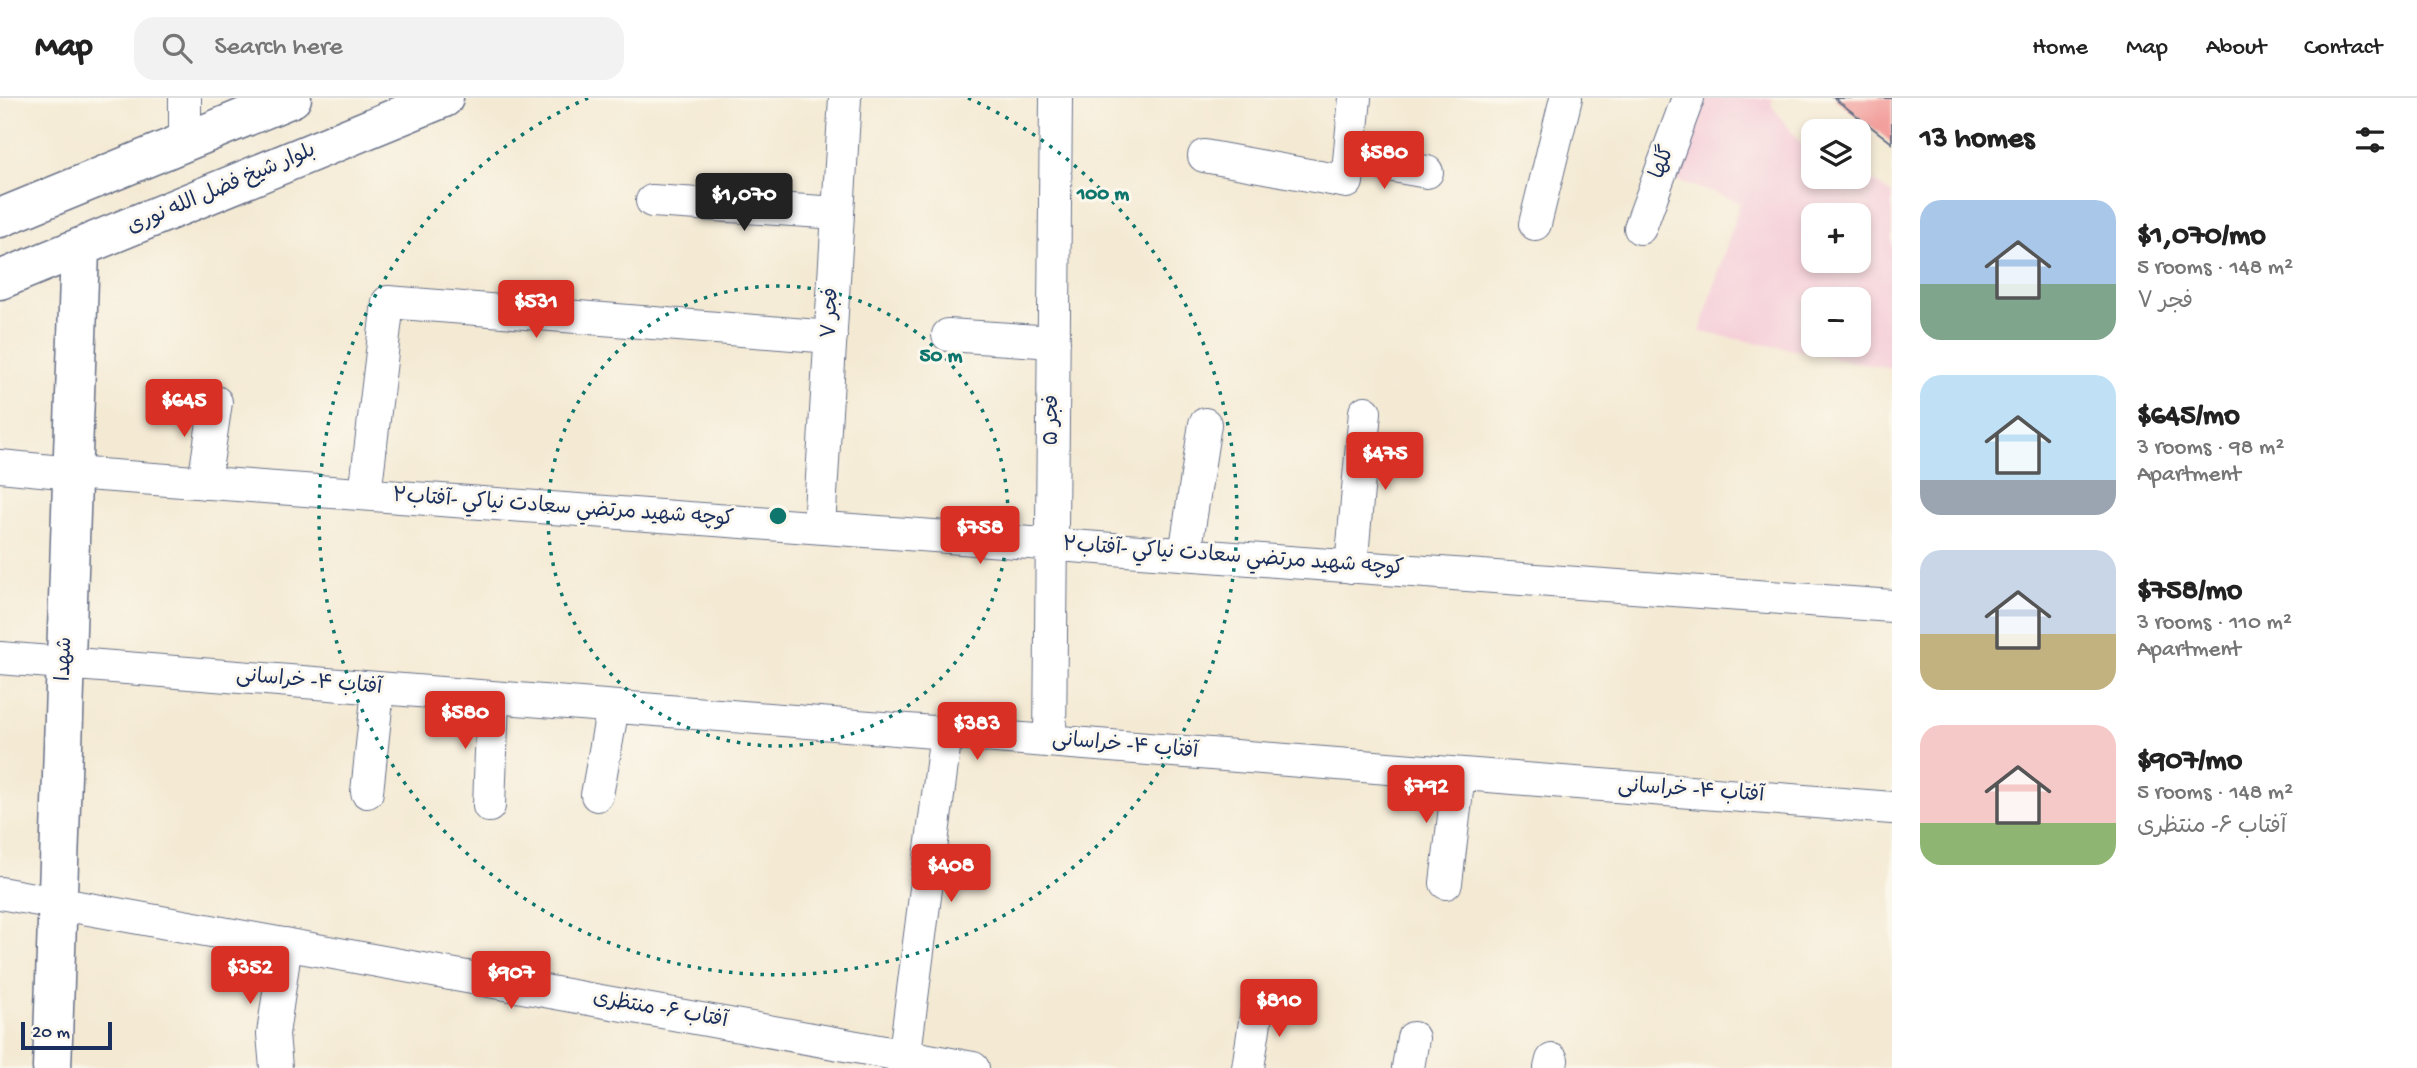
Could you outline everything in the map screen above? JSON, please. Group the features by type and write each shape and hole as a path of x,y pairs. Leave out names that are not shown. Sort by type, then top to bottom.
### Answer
{"main road":[{"path":"0,218 292,98"},
{"name":"بلوار شیخ فضل الله نوری","path":"0,280 444,98"},
{"name":"شهدا","path":"52,1068 79,249"}],"street":[{"path":"185,98 185,144"},
{"name":"فجر ۷","path":"819,527 845,98"},
{"name":"فجر ۵","path":"1050,741 1056,98"},
{"path":"1204,156 1347,181 1355,98"},
{"path":"1535,224 1566,98"},
{"name":"گلها","path":"1640,228 1688,98"},
{"path":"1350,158 1427,172"},
{"path":"652,201 838,213"},
{"path":"365,494 388,302 831,337"},
{"path":"948,335 1054,342"},
{"path":"204,483 216,402"},
{"path":"1351,567 1366,412"},
{"path":"1185,554 1205,424"},
{"name":"كوچه شهيد مرتضي سعادت نياكي -آفتاب۲","path":"0,466 1892,606"},
{"name":"آفتاب ۴- خراسانی","path":"0,658 1892,808"},
{"path":"367,792 378,689"},
{"path":"489,806 493,698"},
{"path":"597,795 613,707"},
{"path":"904,1062 946,733"},
{"path":"1446,883 1459,774"},
{"name":"آفتاب ۶- منتظری","path":"0,893 286,944 904,1062 973,1068"},
{"path":"276,1068 273,1034 286,944"},
{"path":"1248,1068 1258,1002"}],"shaded area":[{"path":"1669,98 1773,98 1771,105 1801,143 1801,189 1871,189 1871,179 1892,194 1892,369 1830,357 1871,357 1871,287 1801,287 1801,351 1700,332 1740,202 1670,178 1694,106"}],"building":[{"path":"1834,98 1892,98 1892,143 1871,127 1871,119 1861,119"}]}
